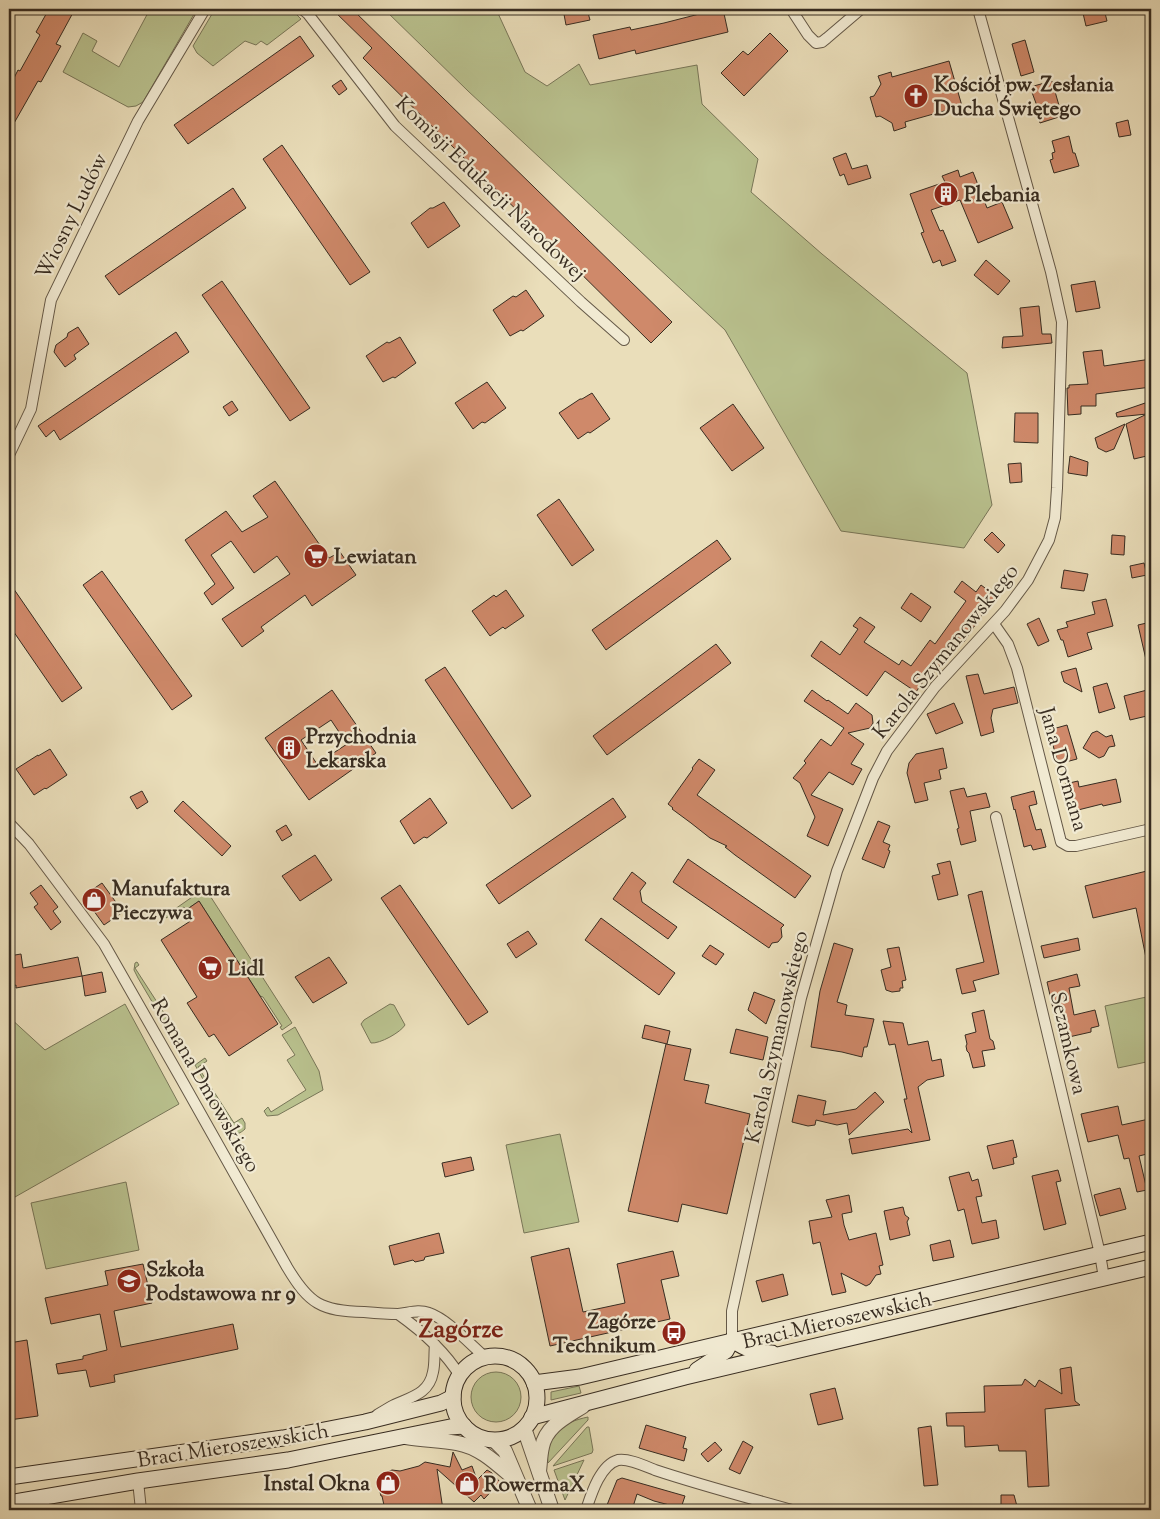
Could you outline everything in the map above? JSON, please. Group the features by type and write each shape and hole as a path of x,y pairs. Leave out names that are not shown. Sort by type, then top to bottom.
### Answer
{"main road":[{"name":"Braci Mieroszewskich","path":"534,1383 580,1377 1151,1242"},
{"name":"Braci Mieroszewskich","path":"528,1423 590,1402 685,1377 1151,1267"},
{"path":"685,1377 726,1351 732,1340 747,1349 761,1353 789,1353"},
{"path":"497,1356 509,1359 524,1368 534,1383 537,1400 528,1423 510,1437 494,1440 472,1433 464,1426 454,1407 453,1396 460,1376 471,1364 485,1358 497,1356"},
{"name":"Braci Mieroszewskich","path":"9,1478 283,1438 365,1422 441,1403 453,1396"},
{"name":"Braci Mieroszewskich","path":"9,1503 138,1481 288,1460 450,1427 464,1426"}],"street":[{"name":"Wiosny Ludów","path":"9,455 31,409 51,300 138,121 206,9"},
{"name":"Komisji Edukacji Narodowej","path":"302,9 308,14 395,126 581,302 624,340"},
{"path":"791,9 808,35 816,42 822,42 861,9"},
{"name":"Karola Szymanowskiego","path":"732,1340 732,1311 799,1007 837,871 873,778 887,751 935,687 994,624 1028,580 1049,540 1055,518 1062,322 1051,272 978,9"},
{"name":"Jana Dormana","path":"994,624 1008,644 1017,668 1061,842 1068,846 1076,846 1151,829"},
{"name":"Sezamkowa","path":"996,817 1100,1254 1104,1278"},
{"name":"Romana Dmowskiego","path":"9,822 29,844 104,944 303,1292 311,1299 331,1309 398,1314 420,1310 437,1316 485,1358"},
{"path":"398,1314 427,1336 452,1362 460,1376"},
{"path":"365,1422 424,1390 430,1382 433,1372 435,1345"},
{"path":"539,1471 542,1446 549,1431 561,1420 590,1402"},
{"path":"528,1423 527,1441 552,1510"},
{"path":"403,1437 458,1443 490,1459 517,1481"},
{"path":"494,1440 505,1451 530,1510"},
{"path":"586,1510 591,1492 608,1466 619,1460 635,1462 703,1486 792,1510"},
{"path":"138,1481 141,1510"}],"green space":[{"path":"150,9 197,9 143,102 136,106 128,107 63,72 83,33 97,41 92,51 119,67"},
{"path":"215,9 291,9 301,19 267,45 261,41 256,45 245,41 213,66 197,53 193,46"},
{"path":"384,9 496,9 525,72 547,86 579,64 590,85 697,65 702,104 758,159 751,192 822,254 967,373 992,505 964,548 841,531 725,330 468,91"},
{"path":"205,888 292,1023 282,1030 280,1027 282,1026 263,997 260,996 199,901 186,910 184,907 166,918 165,916"},
{"path":"137,962 139,965 135,968 188,1050 186,1051 170,1032 138,978 134,970 135,963"},
{"path":"1151,996 1151,1061 1118,1068 1105,1006"},
{"path":"125,1004 179,1104 15,1197 9,1197 9,1017 45,1050"},
{"path":"390,1004 394,1005 405,1025 390,1037 380,1042 371,1043 361,1024 364,1020"},
{"path":"295,1027 319,1071 323,1090 278,1115 267,1116 264,1111 268,1107 271,1112 306,1090 287,1060 295,1055 282,1035"},
{"path":"205,1058 207,1061 198,1067 234,1123 242,1118 245,1123 245,1129 240,1133 232,1134 224,1129 209,1090 195,1065"},
{"path":"560,1134 579,1222 524,1233 506,1145"},
{"path":"126,1182 139,1250 46,1269 31,1203"},
{"path":"496,1372 506,1374 514,1379 519,1387 521,1397 519,1407 514,1415 506,1420 496,1422 486,1420 478,1415 473,1407 471,1397 473,1387 478,1379 486,1374"},
{"path":"579,1386 581,1393 551,1400 551,1392"},
{"path":"588,1417 588,1420 548,1463 549,1445 557,1431 571,1422"},
{"path":"589,1427 592,1453 553,1466"},
{"path":"584,1460 565,1500 554,1470"}],"building":[{"path":"49,9 75,9 56,44 61,46 41,82 38,81 9,132 9,88 40,35 36,32"},
{"path":"332,9 352,9 672,322 651,343 363,58 372,48"},
{"path":"563,9 587,9 590,20 566,25"},
{"path":"710,9 723,9 728,32 636,54 635,50 599,59 593,35 630,27 631,30 664,23 711,11"},
{"path":"1082,9 1104,9 1107,21 1086,26"},
{"path":"770,33 788,51 744,96 721,73 743,51 748,55"},
{"path":"300,36 314,56 188,144 174,125"},
{"path":"1025,40 1034,72 1021,76 1012,44"},
{"name":"Kościół pw. Zesłania Ducha Świętego","path":"949,61 962,106 905,122 906,127 894,131 892,123 880,116 876,117 870,97 874,96 881,84 878,76 891,72 892,77"},
{"path":"341,80 347,89 339,95 332,86"},
{"path":"1052,81 1062,116 1040,123 1035,106 1037,106 1030,87"},
{"path":"1128,120 1131,135 1119,137 1116,123"},
{"path":"1069,136 1073,153 1075,153 1079,166 1054,173 1050,160 1053,159 1052,153 1055,152 1052,141"},
{"path":"282,145 370,272 350,285 263,159"},
{"path":"846,153 852,169 867,165 871,178 848,185 844,174 840,176 833,158"},
{"path":"958,170 960,177 973,172 987,208 1002,202 1013,228 978,243 960,200 931,210 940,231 943,230 956,261 942,266 940,260 933,263 921,233 924,232 910,194 945,182 942,176"},
{"path":"233,188 246,208 119,295 105,276"},
{"path":"444,202 460,226 428,248 411,223 430,208"},
{"path":"986,260 1010,281 998,295 974,275"},
{"path":"222,281 310,408 290,421 202,295"},
{"path":"1095,281 1100,308 1076,312 1071,285"},
{"path":"526,290 544,316 523,331 521,330 510,336 493,310 513,296 516,297"},
{"path":"1039,306 1042,334 1051,334 1052,343 1002,348 1003,337 1023,336 1020,308"},
{"path":"78,327 89,344 74,355 76,359 65,367 54,352 56,345 67,337 68,333"},
{"path":"176,332 189,352 60,440 54,430 46,437 38,426"},
{"path":"400,337 416,363 395,378 393,377 383,382 366,356 387,342 389,343"},
{"path":"1102,350 1104,366 1151,359 1151,387 1096,394 1096,406 1081,406 1081,414 1068,415 1067,388 1069,388 1069,385 1088,384 1083,352"},
{"path":"487,382 506,408 473,429 455,403"},
{"path":"592,393 610,419 578,439 559,413"},
{"path":"232,401 238,410 229,416 223,407"},
{"path":"1151,401 1151,455 1134,459 1126,424 1147,414 1117,417 1116,413"},
{"path":"733,404 764,448 732,471 700,428"},
{"path":"1015,413 1038,413 1038,443 1014,442"},
{"path":"1125,424 1114,449 1106,452 1098,448 1095,438"},
{"path":"1070,456 1088,462 1087,476 1068,473"},
{"path":"1021,463 1022,482 1010,483 1008,464"},
{"path":"275,481 329,558 340,552 356,575 312,606 305,595 261,627 264,631 242,647 222,619 290,574 277,556 254,573 231,541 211,555 234,588 212,605 204,593 215,584 185,540 226,511 242,532 268,517 253,496"},
{"path":"559,499 594,550 572,566 537,515"},
{"path":"992,532 1005,545 998,553 984,540"},
{"path":"1112,535 1125,536 1124,555 1111,554"},
{"path":"717,540 731,559 606,650 592,630"},
{"path":"1144,563 1147,575 1132,578 1130,566"},
{"path":"1064,570 1088,574 1084,591 1061,588"},
{"path":"102,571 192,696 172,710 83,585"},
{"path":"962,581 976,592 981,585 996,596 964,642 954,635 941,654 946,658 934,673 931,670 916,692 885,671 867,696 811,656 821,641 840,655 858,629 853,626 860,617 875,627 864,642 899,665 902,660 911,666 930,640 935,644 966,601 954,592"},
{"path":"9,582 82,688 62,702 9,625"},
{"path":"506,590 524,616 505,629 503,627 490,636 472,611 494,595 496,597"},
{"path":"911,593 931,607 921,622 901,608"},
{"path":"1106,599 1113,626 1087,633 1092,649 1068,657 1063,640 1061,640 1057,630 1068,627 1066,622 1095,614 1092,602"},
{"path":"1039,618 1049,641 1038,646 1027,624"},
{"path":"1151,622 1151,664 1147,664 1138,625"},
{"path":"716,644 731,663 607,755 593,736"},
{"path":"445,667 531,796 512,809 425,680"},
{"path":"1076,668 1082,692 1064,682 1061,672"},
{"path":"978,674 984,694 1014,687 1018,703 993,709 991,718 994,732 981,736 966,676"},
{"path":"1107,683 1115,708 1099,713 1093,687"},
{"path":"1151,689 1151,715 1130,720 1124,696"},
{"name":"Przychodnia Lekarska","path":"332,690 376,753 309,800 265,738","holes":["331,720 347,744 317,764 301,740"]},
{"path":"812,690 848,714 856,703 872,715 873,723 870,728 848,733 864,744 851,764 862,769 853,785 829,772 811,795 843,809 828,846 807,836 815,817 800,783 793,778 806,763 804,761 821,739 831,746 844,728 804,701"},
{"path":"954,703 963,723 936,734 927,714"},
{"path":"1067,725 1077,759 1058,764 1049,730"},
{"path":"1097,731 1106,737 1112,735 1115,746 1109,747 1104,756 1099,758 1083,748 1092,733"},
{"path":"943,748 947,768 939,770 941,779 924,783 928,800 915,803 907,773 909,763 916,754"},
{"path":"50,749 67,775 34,795 16,769"},
{"path":"699,759 715,770 697,795 811,876 795,898 735,855 725,847 727,846 710,838 668,804"},
{"path":"1116,779 1121,802 1103,806 1102,804 1070,812 1065,784 1078,781 1079,787"},
{"path":"964,788 967,797 986,793 990,807 970,811 976,841 961,845 950,791"},
{"path":"142,791 148,802 137,809 130,797"},
{"path":"1034,791 1037,804 1029,806 1036,830 1041,829 1046,847 1033,850 1031,845 1024,847 1011,797"},
{"path":"430,798 447,823 427,838 424,837 414,844 400,821"},
{"path":"613,798 626,817 499,904 486,885"},
{"path":"183,801 231,846 222,856 174,811"},
{"path":"878,821 890,826 883,842 890,845 888,850 890,851 884,868 862,859"},
{"path":"286,825 292,835 282,841 276,831"},
{"path":"315,855 332,880 300,901 282,876"},
{"path":"688,859 784,925 781,928 782,937 778,942 772,943 769,948 673,882"},
{"path":"950,861 958,895 938,900 932,876 940,874 937,864"},
{"path":"1151,870 1151,957 1146,958 1136,908 1093,918 1085,886"},
{"path":"632,872 646,883 640,891 642,902 677,927 668,939 613,899"},
{"path":"102,883 123,912 104,925 83,896"},
{"path":"41,885 58,907 53,911 61,922 51,930 34,907 38,904 30,893"},
{"path":"400,885 488,1012 468,1025 381,898"},
{"path":"982,891 999,974 973,981 976,991 962,994 956,969 984,962 968,895"},
{"name":"Lidl","path":"199,901 278,1024 229,1056 214,1034 209,1037 187,1003 197,997 161,940 192,920 186,910"},
{"path":"601,918 675,973 659,995 585,940"},
{"path":"528,931 537,944 516,958 507,944"},
{"path":"1078,938 1080,950 1044,958 1041,946"},
{"path":"834,943 853,949 837,1002 847,1005 845,1015 874,1019 867,1047 864,1047 862,1057 811,1047 820,991"},
{"path":"710,945 724,954 716,965 702,956"},
{"path":"899,947 906,980 902,981 903,988 900,988 900,991 892,992 886,990 881,970 891,967 887,949"},
{"path":"21,954 23,968 78,957 82,976 16,988 16,985 13,986 9,956"},
{"path":"329,957 347,983 313,1003 295,977"},
{"path":"102,972 106,992 85,996 82,976"},
{"path":"1077,974 1080,986 1069,988 1074,1015 1095,1010 1099,1026 1091,1028 1091,1032 1060,1039 1047,982"},
{"path":"754,992 775,1000 766,1024 748,1010"},
{"path":"984,1010 990,1039 993,1041 995,1049 982,1051 985,1066 973,1068 967,1051 965,1035 976,1032 972,1013"},
{"path":"883,1021 903,1023 908,1045 928,1041 932,1061 941,1059 944,1076 927,1080 918,1087 930,1140 852,1154 849,1139 908,1129 912,1133 895,1044 889,1045"},
{"path":"645,1025 670,1031 667,1044 642,1038"},
{"path":"736,1029 768,1037 763,1060 730,1053"},
{"path":"666,1044 691,1049 684,1080 709,1085 705,1103 750,1114 727,1214 682,1204 678,1222 628,1211"},
{"path":"875,1092 884,1102 849,1135 847,1123 837,1125 816,1120 815,1125 808,1126 792,1122 798,1095 826,1101 823,1115 856,1109"},
{"path":"1118,1106 1122,1125 1149,1119 1151,1125 1151,1153 1139,1156 1147,1190 1137,1192 1129,1158 1124,1159 1118,1135 1088,1142 1081,1114"},
{"path":"1013,1140 1017,1157 1013,1158 1014,1164 993,1169 987,1146"},
{"path":"471,1157 474,1170 445,1177 442,1163"},
{"path":"1058,1170 1061,1181 1056,1182 1066,1224 1044,1230 1032,1176"},
{"path":"969,1172 972,1181 978,1179 982,1196 976,1197 982,1223 996,1220 999,1238 972,1244 964,1209 958,1211 949,1177"},
{"path":"1120,1188 1126,1209 1100,1216 1094,1195"},
{"path":"849,1195 852,1212 842,1214 849,1240 876,1233 883,1265 879,1266 881,1274 876,1275 870,1284 866,1286 841,1273 846,1292 832,1295 820,1242 813,1244 809,1221 832,1217 826,1200"},
{"path":"903,1207 905,1215 909,1218 907,1222 910,1235 890,1240 884,1211"},
{"path":"439,1233 444,1253 425,1257 424,1260 415,1262 413,1260 394,1265 389,1246"},
{"path":"950,1240 954,1257 933,1261 930,1245"},
{"path":"569,1248 583,1312 625,1303 617,1264 673,1251 679,1276 661,1280 670,1319 550,1346 531,1257"},
{"path":"143,1264 152,1303 114,1311 121,1347 233,1324 238,1349 114,1375 115,1382 90,1387 86,1370 58,1374 56,1364 83,1359 83,1356 107,1350 100,1314 51,1324 45,1298 108,1285 105,1271"},
{"path":"783,1274 788,1295 762,1302 756,1281"},
{"path":"27,1340 38,1416 9,1420 9,1343"},
{"path":"1071,1367 1075,1401 1080,1405 1045,1409 1049,1486 1028,1487 1026,1451 999,1451 998,1445 965,1447 964,1426 947,1426 946,1413 985,1412 984,1386 1022,1385 1025,1379 1035,1387 1039,1380 1062,1394 1060,1369"},
{"path":"835,1388 843,1419 818,1425 810,1394"},
{"path":"646,1425 686,1437 683,1448 687,1449 684,1461 639,1448"},
{"path":"931,1426 938,1485 924,1486 918,1428"},
{"path":"743,1441 753,1447 740,1474 729,1469"},
{"path":"715,1442 722,1450 708,1462 701,1454"},
{"path":"453,1452 462,1470 472,1466 477,1480 487,1470 500,1482 484,1499 481,1495 474,1502 437,1469 443,1510 385,1510 377,1480 383,1474 392,1470 400,1471 419,1466 425,1462 450,1467"},
{"path":"622,1478 685,1496 681,1508 654,1501 637,1494 632,1510 605,1510 617,1480"},
{"path":"1001,1495 1014,1495 1018,1510 1001,1510"}],"place":[{"name":"Kościół pw. Zesłania Ducha Świętego","path":"916,96"},
{"name":"Plebania","path":"946,194"},
{"name":"Lewiatan","path":"316,556"},
{"name":"Przychodnia Lekarska","path":"289,748"},
{"name":"Manufaktura Pieczywa","path":"94,900"},
{"name":"Lidl","path":"210,968"},
{"name":"Szkoła Podstawowa nr 9","path":"129,1281"},
{"name":"Zagórze Technikum","path":"674,1333"},
{"name":"Instal Okna","path":"388,1483"},
{"name":"RowermaX","path":"467,1484"}],"district":[{"name":"Zagórze","path":"461,1328"}]}
